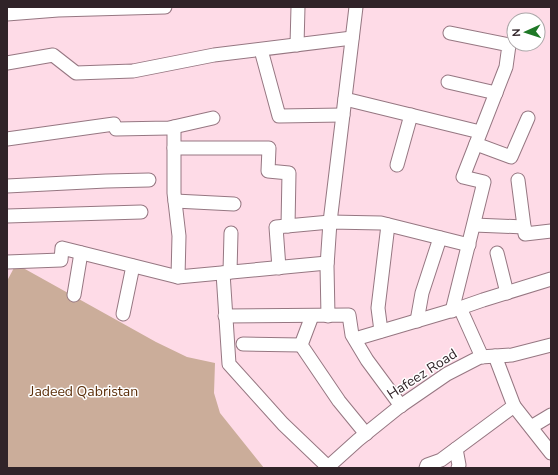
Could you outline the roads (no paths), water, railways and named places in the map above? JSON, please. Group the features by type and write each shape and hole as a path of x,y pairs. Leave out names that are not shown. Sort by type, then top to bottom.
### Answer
{"street":[{"path":"7,14 58,8 165,7"},
{"path":"298,7 298,45"},
{"path":"328,316 327,263 330,222 356,7"},
{"path":"450,33 509,45 506,67 463,177 484,182 456,310 488,356 514,406 551,453"},
{"path":"7,63 53,55 76,73 133,71 214,55 352,38"},
{"path":"261,50 280,116 343,115"},
{"path":"448,82 496,93"},
{"path":"345,99 411,115 478,138 511,157 528,118"},
{"path":"397,165 411,115"},
{"path":"7,139 114,124 116,129 174,127 213,118"},
{"path":"174,127 174,193 179,236 178,277"},
{"path":"174,148 269,148 268,171 289,173 288,226"},
{"path":"7,186 149,180"},
{"path":"518,180 525,234 551,231"},
{"path":"175,201 234,204"},
{"path":"7,216 141,212"},
{"path":"279,268 276,227 330,222 381,223 469,245"},
{"path":"380,331 378,308 388,225"},
{"path":"474,225 524,227"},
{"path":"231,233 227,273 226,316 229,364 283,424 328,468"},
{"path":"417,321 422,293 440,238"},
{"path":"7,262 61,260 62,248 178,277 327,263"},
{"path":"74,295 82,253"},
{"path":"497,253 507,293"},
{"path":"123,314 133,266"},
{"path":"355,339 456,310 551,279"},
{"path":"226,316 349,315 352,334 367,360 401,406"},
{"path":"301,345 312,316"},
{"path":"242,344 301,345"},
{"path":"301,345 339,401 366,434"},
{"name":"Hafeez Road","path":"328,468 366,434 401,406 447,374 480,357 512,355 551,345"},
{"path":"426,468 427,465 441,460 514,406"},
{"path":"531,427 551,415"},
{"path":"456,449 459,465 458,468"}],"park label":[{"name":"Jadeed Qabristan","path":"84,391"}]}
